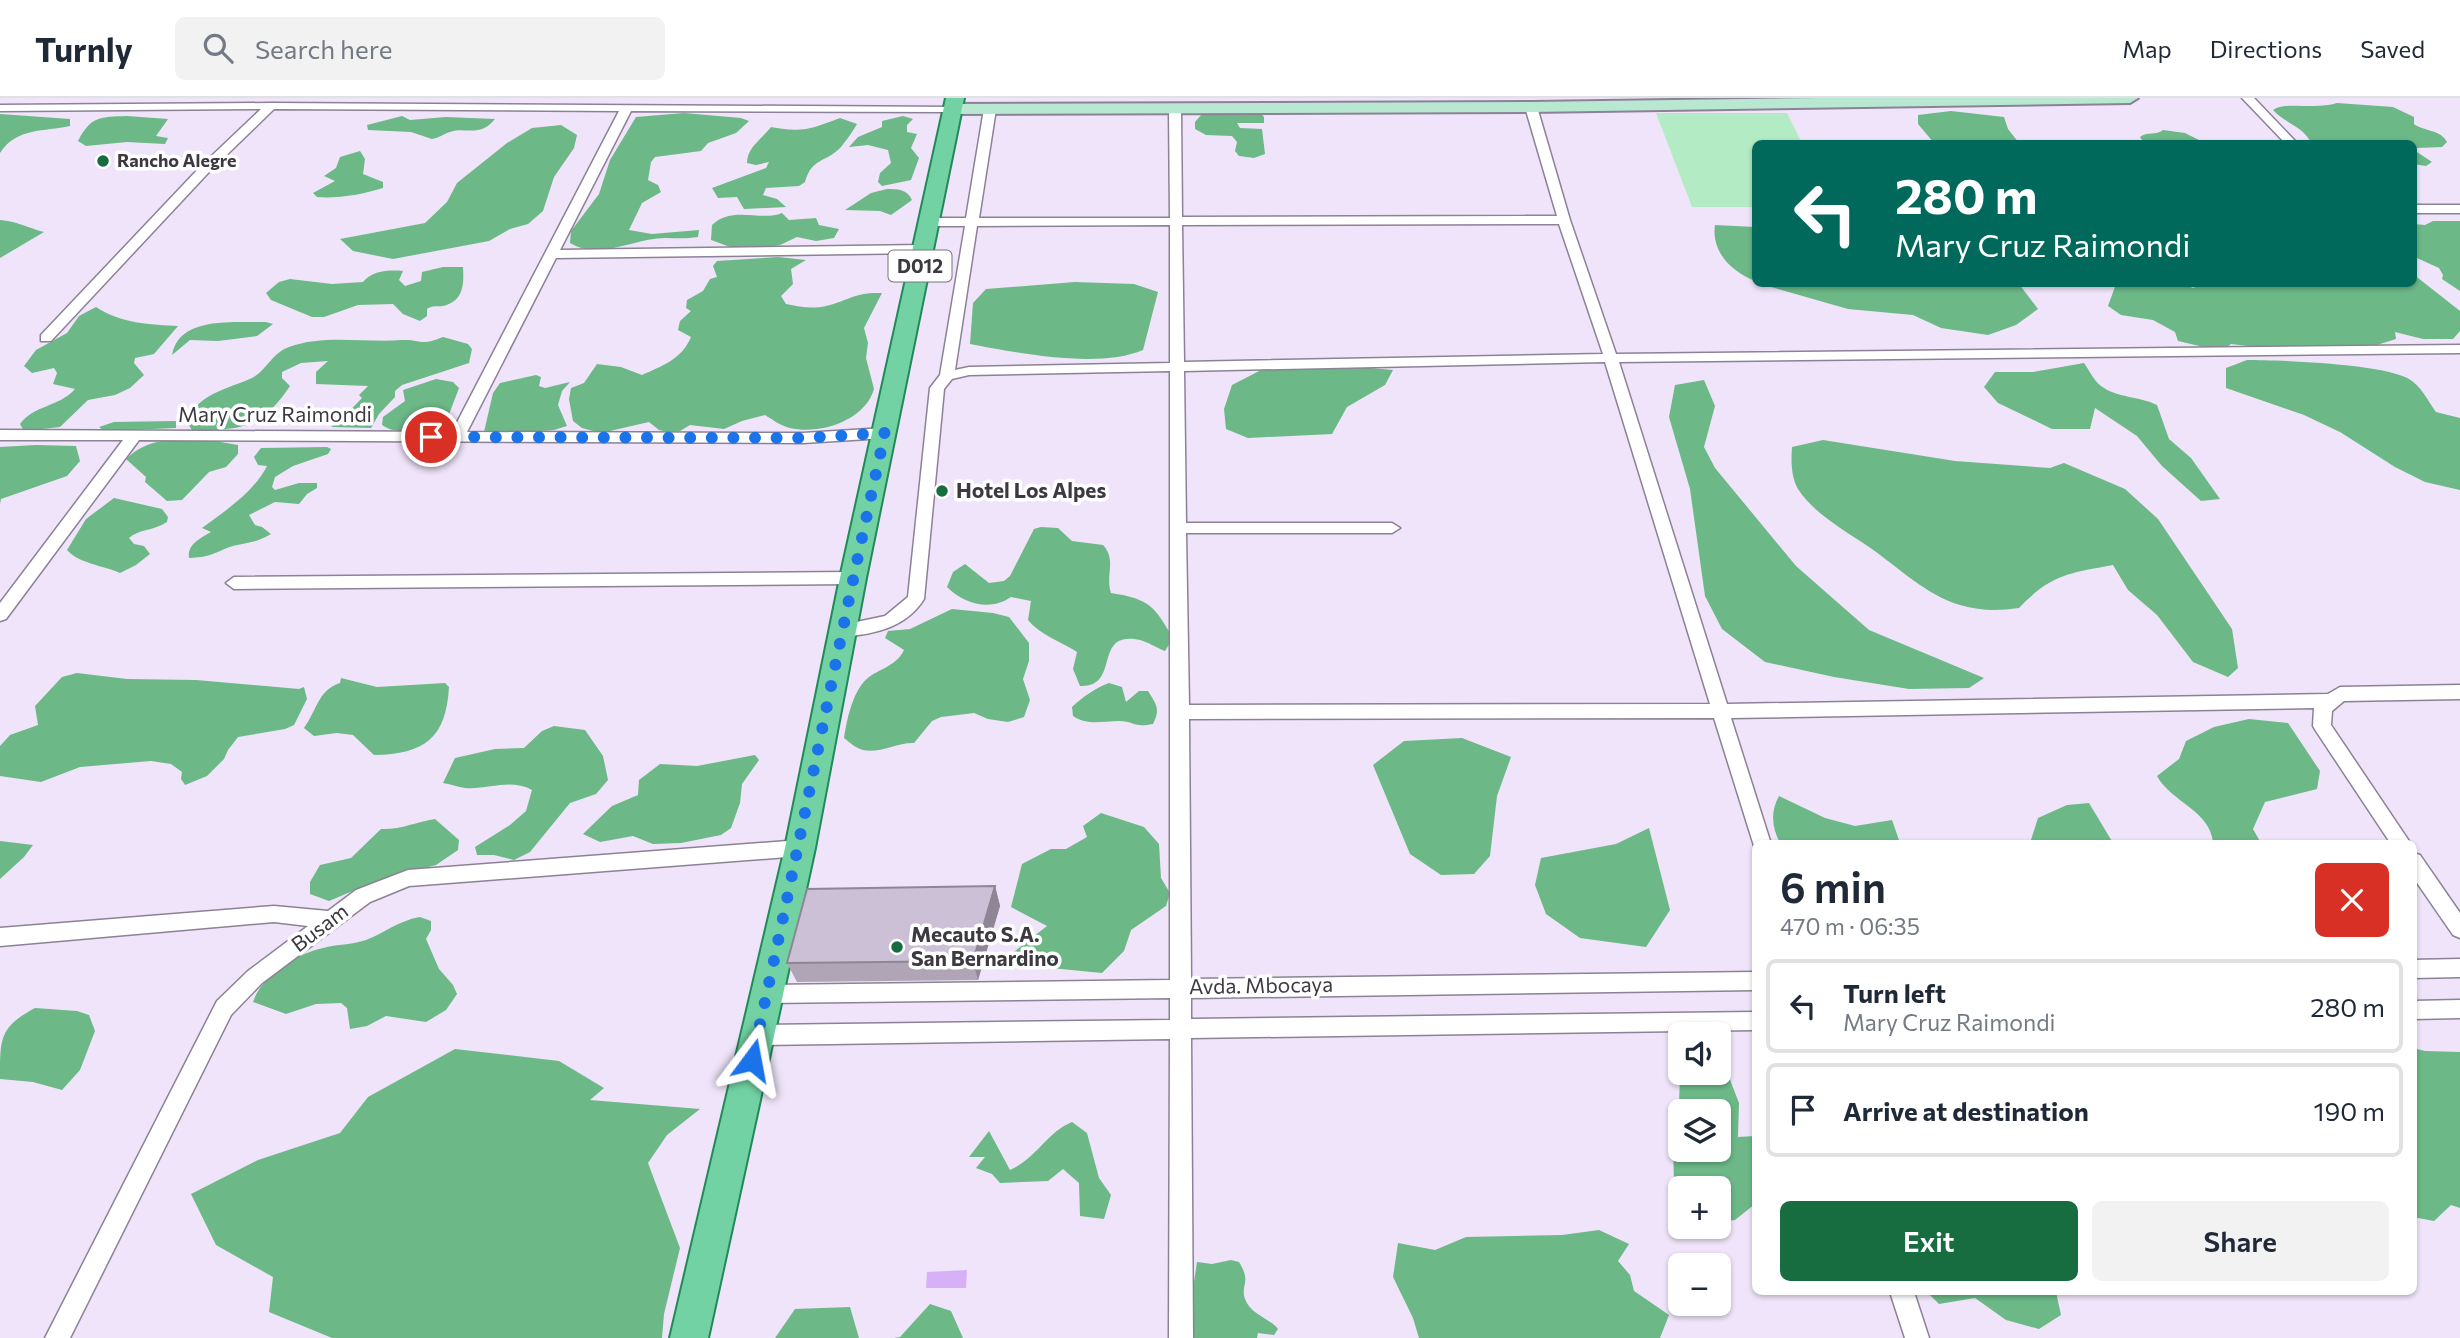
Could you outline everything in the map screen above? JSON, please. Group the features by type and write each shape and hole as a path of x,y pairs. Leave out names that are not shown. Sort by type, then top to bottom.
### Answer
{"main road":[{"name":"D012","path":"689,1338 800,848 842,631 953,103"}],"street":[{"path":"0,108 627,107 953,103 990,109 1142,104 1175,109 1480,103 1531,107 1660,102 2130,98"},
{"path":"2248,98 2289,140"},
{"path":"46,338 205,169 271,106"},
{"path":"457,437 627,107"},
{"path":"1531,107 1564,220 1611,358 1761,840"},
{"path":"842,631 883,626 902,615 916,599 937,388 947,376 990,109"},
{"path":"1175,109 1181,712 1181,1338"},
{"path":"2417,209 2460,209"},
{"path":"929,222 1564,220"},
{"path":"551,254 923,250"},
{"path":"947,376 969,371 1611,358 2460,349"},
{"name":"Mary Cruz Raimondi","path":"0,435 803,438 885,433"},
{"path":"0,615 135,435"},
{"path":"1178,528 1392,528"},
{"path":"234,583 853,578"},
{"path":"2399,840 2322,726 2323,708 2340,694 2460,692"},
{"path":"1181,712 1721,711 2330,701"},
{"name":"Busam","path":"57,1338 224,1008 255,977 363,896 408,878 800,848"},
{"path":"2417,866 2460,929"},
{"path":"0,937 274,914 330,920"},
{"path":"2417,969 2460,968"},
{"name":"Avda. Mbocaya","path":"767,994 1752,981"},
{"path":"2417,1010 2460,1009"},
{"path":"757,1035 1752,1021"},
{"path":"1903,1295 1917,1338"}],"green space":[{"path":"2337,103 2393,107 2414,117 2414,124 2418,127 2440,135 2447,142 2442,147 2417,148 2417,140 2309,140 2273,110 2285,106"},
{"path":"1259,111 1264,117 1264,123 1237,123 1240,128 1262,129 1265,154 1254,158 1239,156 1235,151 1237,142 1232,136 1206,135 1195,129 1195,122 1202,114"},
{"path":"1951,111 2004,117 2008,129 2017,140 1931,140 1918,124 1918,115"},
{"path":"684,113 749,121 736,133 708,143 701,151 655,157 651,162 648,180 658,185 661,192 642,203 629,230 652,234 699,230 698,237 654,239 593,250 570,243 571,231 599,194 610,160 636,117"},
{"path":"1656,113 1787,113 1800,140 1752,140 1752,207 1692,207"},
{"path":"0,114 70,119 70,126 23,135 14,139 0,153"},
{"path":"127,116 168,119 156,136 168,138 165,144 127,142 86,146 78,141 92,122"},
{"path":"402,116 410,120 446,117 495,119 478,130 454,131 432,139 411,132 368,130 367,125"},
{"path":"903,116 913,119 907,125 907,132 917,134 911,148 919,158 911,180 882,186 878,182 880,173 891,163 888,150 868,145 849,147 858,137 882,127 882,121"},
{"path":"840,118 857,124 841,147 811,168 805,182 799,186 766,188 763,195 777,199 786,207 744,209 737,197 718,198 712,188 766,168 769,162 756,165 747,163 752,148 771,127 807,129"},
{"path":"561,125 577,135 574,148 554,177 543,211 528,224 510,229 489,241 393,259 353,251 340,239 425,223 447,202 457,183 507,143 532,128"},
{"path":"2163,130 2185,133 2199,140 2142,140 2140,137"},
{"path":"360,151 365,159 363,174 383,182 383,188 333,197 317,197 313,193 335,181 324,176 336,168 340,157"},
{"path":"2417,152 2432,162 2426,166 2417,165"},
{"path":"887,189 905,192 912,200 891,215 880,211 845,210 871,193"},
{"path":"782,213 789,220 816,218 819,225 839,229 834,238 816,241 797,237 780,245 752,250 733,248 711,240 712,225 720,219 738,215 765,216"},
{"path":"0,220 17,223 44,232 0,258"},
{"path":"2433,221 2460,221 2460,291 2442,279 2439,268 2417,258 2417,224 2425,225"},
{"path":"1715,225 1752,227 1752,280 1738,272 1725,260 1716,244"},
{"path":"778,257 806,260 791,269 793,284 781,296 786,304 821,307 858,295 882,293 864,328 868,343 866,358 874,389 861,410 840,423 802,430 777,423 765,415 724,429 690,425 680,431 668,432 659,430 649,422 601,433 582,428 573,421 569,399 571,388 584,383 597,364 621,367 642,375 671,361 682,351 691,337 678,330 680,321 691,311 686,308 687,300 703,291 710,279 717,277 713,266 717,261"},
{"path":"443,267 463,267 459,296 450,304 427,309 427,316 420,321 403,314 393,304 358,305 324,317 312,317 271,300 266,293 279,282 290,279 332,284 363,282 376,273 387,271 403,271 399,280 405,286 421,281 422,272"},
{"path":"2417,277 2460,311 2460,331 2453,339 2423,339 2395,332 2396,339 2364,349 2317,346 2304,350 2275,349 2231,344 2221,351 2178,341 2175,332 2153,320 2121,315 2108,306 2115,287 2417,287"},
{"path":"1075,282 1134,284 1158,292 1143,350 1125,356 1081,359 1034,355 970,344 973,303 986,289"},
{"path":"1771,287 2021,287 2038,309 2016,325 1988,335 1941,328 1913,315 1848,309"},
{"path":"96,307 125,320 178,326 154,354 135,358 134,363 144,375 130,388 115,395 88,400 60,427 24,431 20,424 32,413 62,399 75,389 53,384 57,373 54,368 32,373 24,366 36,350 67,333 79,316"},
{"path":"225,322 273,324 257,336 218,341 190,340 172,355 177,342 185,333 197,327"},
{"path":"443,337 468,344 472,349 469,363 402,385 395,391 395,397 379,414 371,428 331,427 362,398 359,395 368,386 316,384 316,372 328,361 301,363 282,372 282,378 290,386 269,411 248,424 224,429 192,430 186,421 206,398 252,378 278,353 289,347 330,340 425,342"},
{"path":"2247,360 2355,366 2409,379 2421,390 2436,412 2460,418 2460,490 2425,482 2395,467 2340,432 2304,415 2226,388 2226,368"},
{"path":"1314,363 1393,370 1385,385 1347,407 1332,434 1248,438 1226,429 1224,409 1232,385 1265,368"},
{"path":"2084,363 2096,381 2107,390 2157,405 2169,439 2191,458 2220,499 2201,501 2162,466 2137,436 2095,408 2090,429 2052,429 1998,403 1984,387 1995,372 2033,372"},
{"path":"536,375 541,377 539,386 545,388 570,382 562,391 558,405 567,426 554,430 491,435 484,432 493,393 500,383"},
{"path":"436,379 453,382 459,388 445,425 397,431 382,425 383,417 405,401 403,390"},
{"path":"1704,380 1715,406 1704,447 1715,468 1796,566 1869,630 1984,678 1969,688 1909,689 1834,677 1765,662 1722,629 1705,596 1690,489 1669,417 1675,385"},
{"path":"176,421 176,428 104,431 99,427 114,422"},
{"path":"203,439 238,445 238,454 226,467 209,472 182,500 167,501 145,482 146,477 126,459 153,443"},
{"path":"1823,440 1955,461 2050,468 2064,463 2125,489 2158,519 2232,629 2238,668 2228,677 2193,662 2157,615 2128,590 2113,565 2085,570 2051,582 2019,608 1975,608 1936,595 1831,521 1804,498 1793,474 1792,447"},
{"path":"76,446 80,461 67,476 1,499 0,504 0,447"},
{"path":"261,448 331,449 328,454 293,466 275,477 272,487 275,490 299,483 317,483 317,488 307,494 299,504 275,502 249,515 255,525 271,534 260,540 209,555 189,558 192,545 211,532 202,528 255,484 267,466 258,465 254,457"},
{"path":"114,498 162,509 168,517 167,522 162,525 129,538 134,544 144,546 150,554 120,573 85,561 67,550 86,519"},
{"path":"1058,528 1072,541 1103,545 1110,562 1111,593 1143,601 1155,611 1173,638 1165,651 1140,640 1125,639 1116,643 1100,678 1093,684 1080,686 1073,669 1077,652 1044,634 1028,620 1031,601 1011,597 995,604 978,604 962,598 947,587 953,572 965,564 989,583 1004,581 1010,576 1034,529"},
{"path":"952,609 1009,617 1029,643 1029,661 1023,679 1030,700 1024,717 1008,722 988,719 974,713 941,717 932,721 914,743 869,751 844,738 849,714 863,682 889,666 904,650 885,638 888,631 910,629"},
{"path":"77,673 127,679 196,680 299,689 304,687 307,699 294,725 238,737 224,759 207,776 185,785 181,779 182,772 171,764 151,761 80,767 41,782 0,776 0,746 10,735 38,725 35,706 62,677"},
{"path":"341,678 377,687 445,683 449,687 443,719 430,740 407,751 392,754 374,755 353,735 337,733 314,736 304,728 322,696 340,683"},
{"path":"1109,683 1122,687 1126,702 1139,691 1148,691 1156,707 1157,714 1153,724 1090,722 1073,716 1072,707 1089,693"},
{"path":"2249,719 2288,723 2320,771 2317,789 2265,802 2253,829 2259,840 2212,840 2205,823 2171,793 2157,776 2179,759 2186,741 2214,727"},
{"path":"554,726 585,730 603,756 608,780 596,794 570,803 530,852 514,860 494,855 477,855 475,847 510,825 526,811 532,790 515,785 465,788 443,783 455,758 495,749 524,748 542,731"},
{"path":"1462,738 1511,757 1497,796 1490,856 1474,874 1441,875 1410,854 1373,765 1404,741"},
{"path":"755,755 759,760 742,784 740,803 731,828 721,835 681,843 653,844 633,836 600,842 583,834 612,806 638,795 639,780 660,764 697,766"},
{"path":"1779,796 1825,818 1855,826 1892,820 1899,840 1779,840 1773,820"},
{"path":"2089,803 2111,840 2031,840 2038,818 2067,805"},
{"path":"1101,813 1144,827 1159,844 1161,878 1170,893 1166,906 1131,930 1124,951 1102,973 1020,965 1010,955 1047,926 1011,907 1022,864 1051,849 1066,849 1087,837 1083,826"},
{"path":"435,819 459,840 458,850 436,865 381,879 329,901 310,894 310,882 320,865 351,858 381,829"},
{"path":"1649,828 1670,910 1646,947 1580,938 1546,914 1535,885 1541,858 1616,844"},
{"path":"0,841 33,845 0,879"},
{"path":"420,917 431,921 431,930 426,939 439,969 457,994 446,1010 426,1022 386,1016 367,1026 350,1029 347,1008 341,1003 316,1004 286,1014 253,1002 257,992 272,975 302,955 366,940"},
{"path":"35,1008 77,1011 89,1015 95,1031 80,1070 62,1090 33,1082 0,1079 4,1035 15,1021"},
{"path":"455,1049 559,1061 604,1088 590,1100 700,1109 667,1135 648,1163 680,1248 664,1314 662,1338 332,1338 269,1312 273,1277 216,1245 191,1194 258,1160 340,1133 368,1097"},
{"path":"2417,1049 2460,1052 2460,1208 2451,1205 2434,1221 2417,1218"},
{"path":"1731,1082 1739,1103 1738,1137 1752,1136 1752,1206 1735,1220 1731,1220 1731,1176 1674,1176 1674,1162 1731,1162 1731,1099 1679,1099 1680,1085 1731,1085"},
{"path":"1072,1122 1087,1133 1099,1178 1111,1195 1104,1219 1080,1216 1079,1183 1063,1169 1048,1181 1000,1183 992,1174 976,1168 985,1157 969,1157 989,1131 1010,1170 1020,1165 1063,1126"},
{"path":"1599,1230 1629,1244 1618,1261 1630,1275 1634,1291 1668,1314 1660,1338 1419,1338 1413,1318 1393,1277 1398,1243 1435,1250 1466,1237 1562,1235"},
{"path":"1231,1260 1239,1262 1243,1269 1245,1299 1255,1312 1278,1329 1274,1335 1258,1333 1257,1338 1194,1338 1194,1282 1197,1262 1212,1264"},
{"path":"1930,1295 2057,1295 2061,1315 2039,1329 2006,1320 1975,1298 1939,1304"},
{"path":"930,1304 951,1311 963,1338 894,1338 900,1337"},
{"path":"850,1307 859,1338 775,1338 795,1309"}],"shaded area":[{"path":"967,1270 966,1288 926,1288 927,1272"}],"building":[{"name":"Mecauto S.A. San Bernardino","path":"995,886 973,961 787,963 807,889"}],"place":[{"name":"Rancho Alegre","path":"103,161"},
{"name":"Hotel Los Alpes","path":"942,491"},
{"name":"Mecauto S.A. San Bernardino","path":"897,947"}],"route":[{"path":"431,437 803,438 885,433 853,578 800,848 752,1060"}]}
